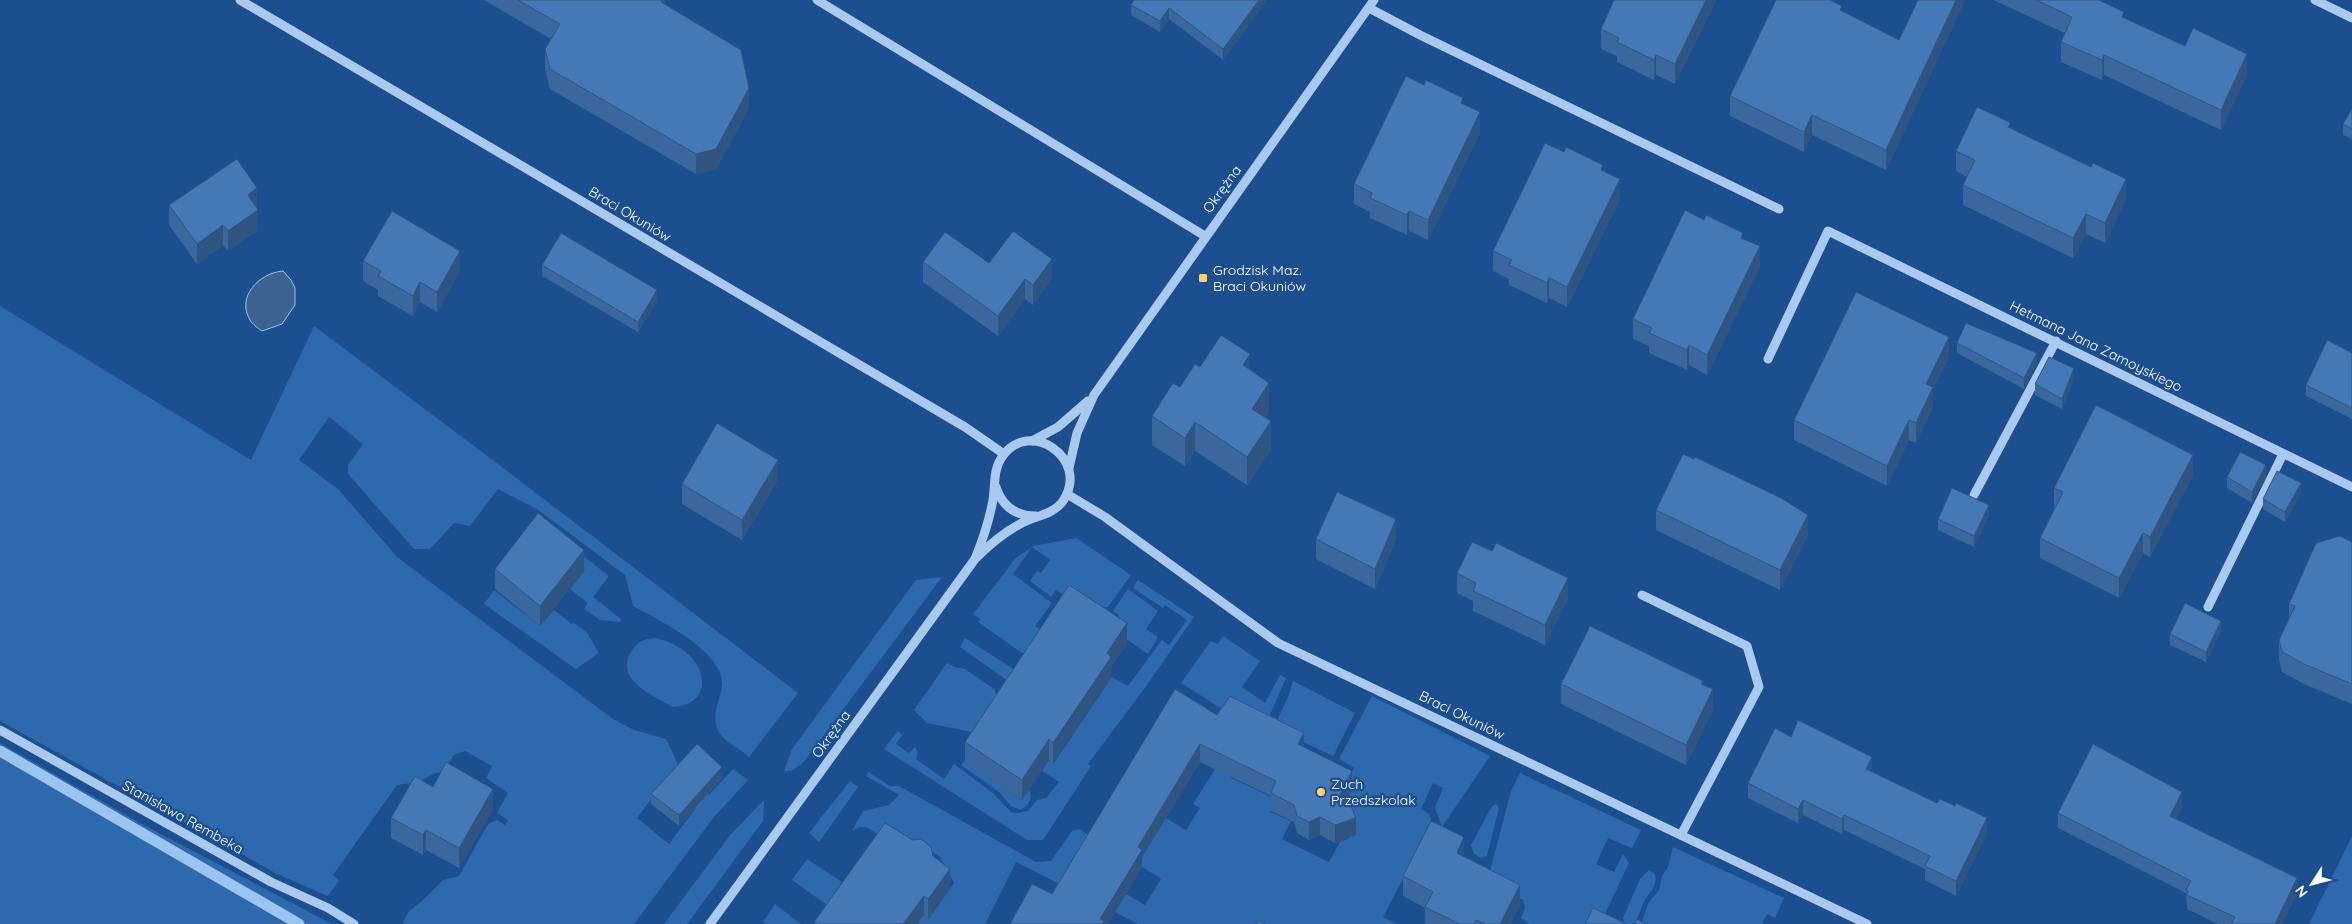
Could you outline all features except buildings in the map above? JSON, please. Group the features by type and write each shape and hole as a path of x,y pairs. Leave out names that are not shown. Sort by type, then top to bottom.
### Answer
{"street":[{"name":"Braci Okuniów","path":"240,0 965,428 1004,454"},
{"path":"817,0 1205,236"},
{"path":"2315,0 2352,18"},
{"name":"Okrężna","path":"710,924 975,559 998,538 1036,516 1055,509 1067,494 1070,478 1069,469 1076,433 1094,395 1205,236 1372,4"},
{"path":"1372,4 1778,209"},
{"name":"Hetmana Jana Zamoyskiego","path":"1768,359 1828,231 2352,487"},
{"path":"1974,495 2056,341"},
{"name":"Okrężna","path":"975,559 988,522 996,470 1004,454 1016,444 1032,441 1058,427 1094,395"},
{"path":"1032,441 1048,444 1055,448 1066,461 1069,469"},
{"path":"2208,607 2283,454"},
{"path":"995,486 1003,502 1009,508 1027,516 1036,516"},
{"name":"Braci Okuniów","path":"1067,494 1104,517 1278,643 1867,924"},
{"path":"1642,595 1746,646 1758,687 1681,835"},
{"name":"Stanisława Rembeka","path":"0,730 271,882 328,908 354,924"}],"shaded area":[{"path":"283,271 295,288 295,305 282,324 262,331 251,321 246,311 248,295 258,281 266,276"},
{"path":"0,306 251,460 314,326 798,693 749,757 725,739 718,730 715,717 722,685 720,673 713,661 688,638 633,606 625,575 537,509 498,489 470,526 454,523 430,549 414,549 348,474 348,465 363,444 329,417 299,460 338,489 397,557 613,719 634,730 666,739 679,766 709,795 733,769 748,780 714,817 634,924 402,924 409,911 443,880 459,876 488,824 497,820 505,825 508,820 497,813 508,793 486,778 492,766 465,751 454,755 443,772 435,773 419,782 397,785 333,875 339,881 328,896 279,875 0,721","holes":["661,786 695,809 669,844 637,818"]},
{"path":"543,525 609,576 593,597 621,619 620,622 600,620 584,609 588,603 570,589 585,570 538,532"},
{"path":"1076,538 1131,575 1108,607 1103,607 1092,614 1056,590 1051,597 1030,581 1037,571 1041,573 1050,560 1032,547 1013,574 1052,603 1035,626 1048,635 1038,651 1022,653 978,622 980,619 973,614 1015,559 1033,546"},
{"path":"942,577 803,763 791,771 784,771 792,749 916,580"},
{"path":"1138,580 1194,617 1147,685 1088,764 1091,766 1043,840 1027,840 884,749 898,731 902,735 896,744 909,753 915,747 918,752 916,759 944,779 954,764 993,793 1011,812 1028,811 1037,800 1046,798 1059,782 1042,771 1049,760 1054,763 1112,677 1128,686 1162,640 1169,645 1187,620 1165,605 1163,608 1133,588"},
{"path":"1128,589 1158,611 1146,629 1158,637 1148,654 1110,628 1119,615 1113,611"},
{"path":"494,590 540,626 554,610 587,633 599,653 576,669 484,604"},
{"path":"1223,636 1260,661 1242,687 1265,703 1280,675 1286,678 1265,726 1244,751 1231,778 1276,799 1270,812 1291,821 1282,839 1329,862 1340,842 1348,839 1353,828 1341,812 1352,789 1346,785 1354,768 1339,759 1372,696 1490,756 1442,827 1435,808 1443,788 1433,783 1421,809 1429,814 1436,832 1425,837 1383,917 1397,924 1138,924 1016,862 985,924 904,924 915,909 929,919 954,883 940,857 927,848 879,835 866,827 860,827 852,831 863,811 889,805 899,795 866,776 868,772 890,786 899,786 1036,862 1051,861 1072,831 1079,829 1095,839 1124,897 1126,894 1145,905 1161,879 1138,864 1166,818 1186,830 1200,808 1193,804 1237,735 1233,716 1181,683 1211,641 1218,644"},
{"path":"656,638 669,642 688,654 700,671 702,680 698,695 684,705 673,707 647,692 638,686 628,671 627,662 636,645 641,641"},
{"path":"965,638 1023,675 1015,686 960,647"},
{"path":"947,663 965,669 994,689 999,701 977,733 927,723 914,710"},
{"path":"1293,681 1355,713 1333,756 1275,729 1274,727 1289,695"},
{"path":"0,743 138,822 332,924 0,924"},
{"path":"964,761 1022,800 1029,790 1031,796 1029,802 1020,810 1011,806 999,792 961,765"},
{"path":"1520,773 1641,830 1632,848 1608,838 1596,864 1614,872 1623,854 1629,863 1602,920 1596,924 1529,924 1521,918 1525,908 1523,900 1494,886 1488,879 1511,791"},
{"path":"850,781 858,787 819,842 809,833"},
{"path":"764,800 763,821 687,924 664,924 731,834"},
{"path":"1496,804 1499,808 1487,856 1481,858 1474,854 1471,845 1492,806"},
{"path":"2352,836 2352,924 2309,924"},
{"path":"1673,847 1784,898 1775,918 1767,914 1762,924 1641,924 1648,904 1659,890"},
{"path":"807,859 842,882 840,884 860,898 845,918 792,880"},
{"path":"1649,870 1655,874 1654,886 1634,924 1625,924 1623,918 1640,879"},
{"path":"775,904 801,924 766,924 763,922"}],"waterway":[{"path":"0,751 299,924"}],"place":[{"name":"Grodzisk Maz. Braci Okuniów","path":"1203,278"},
{"name":"Zuch Przedszkolak","path":"1321,792"}]}
